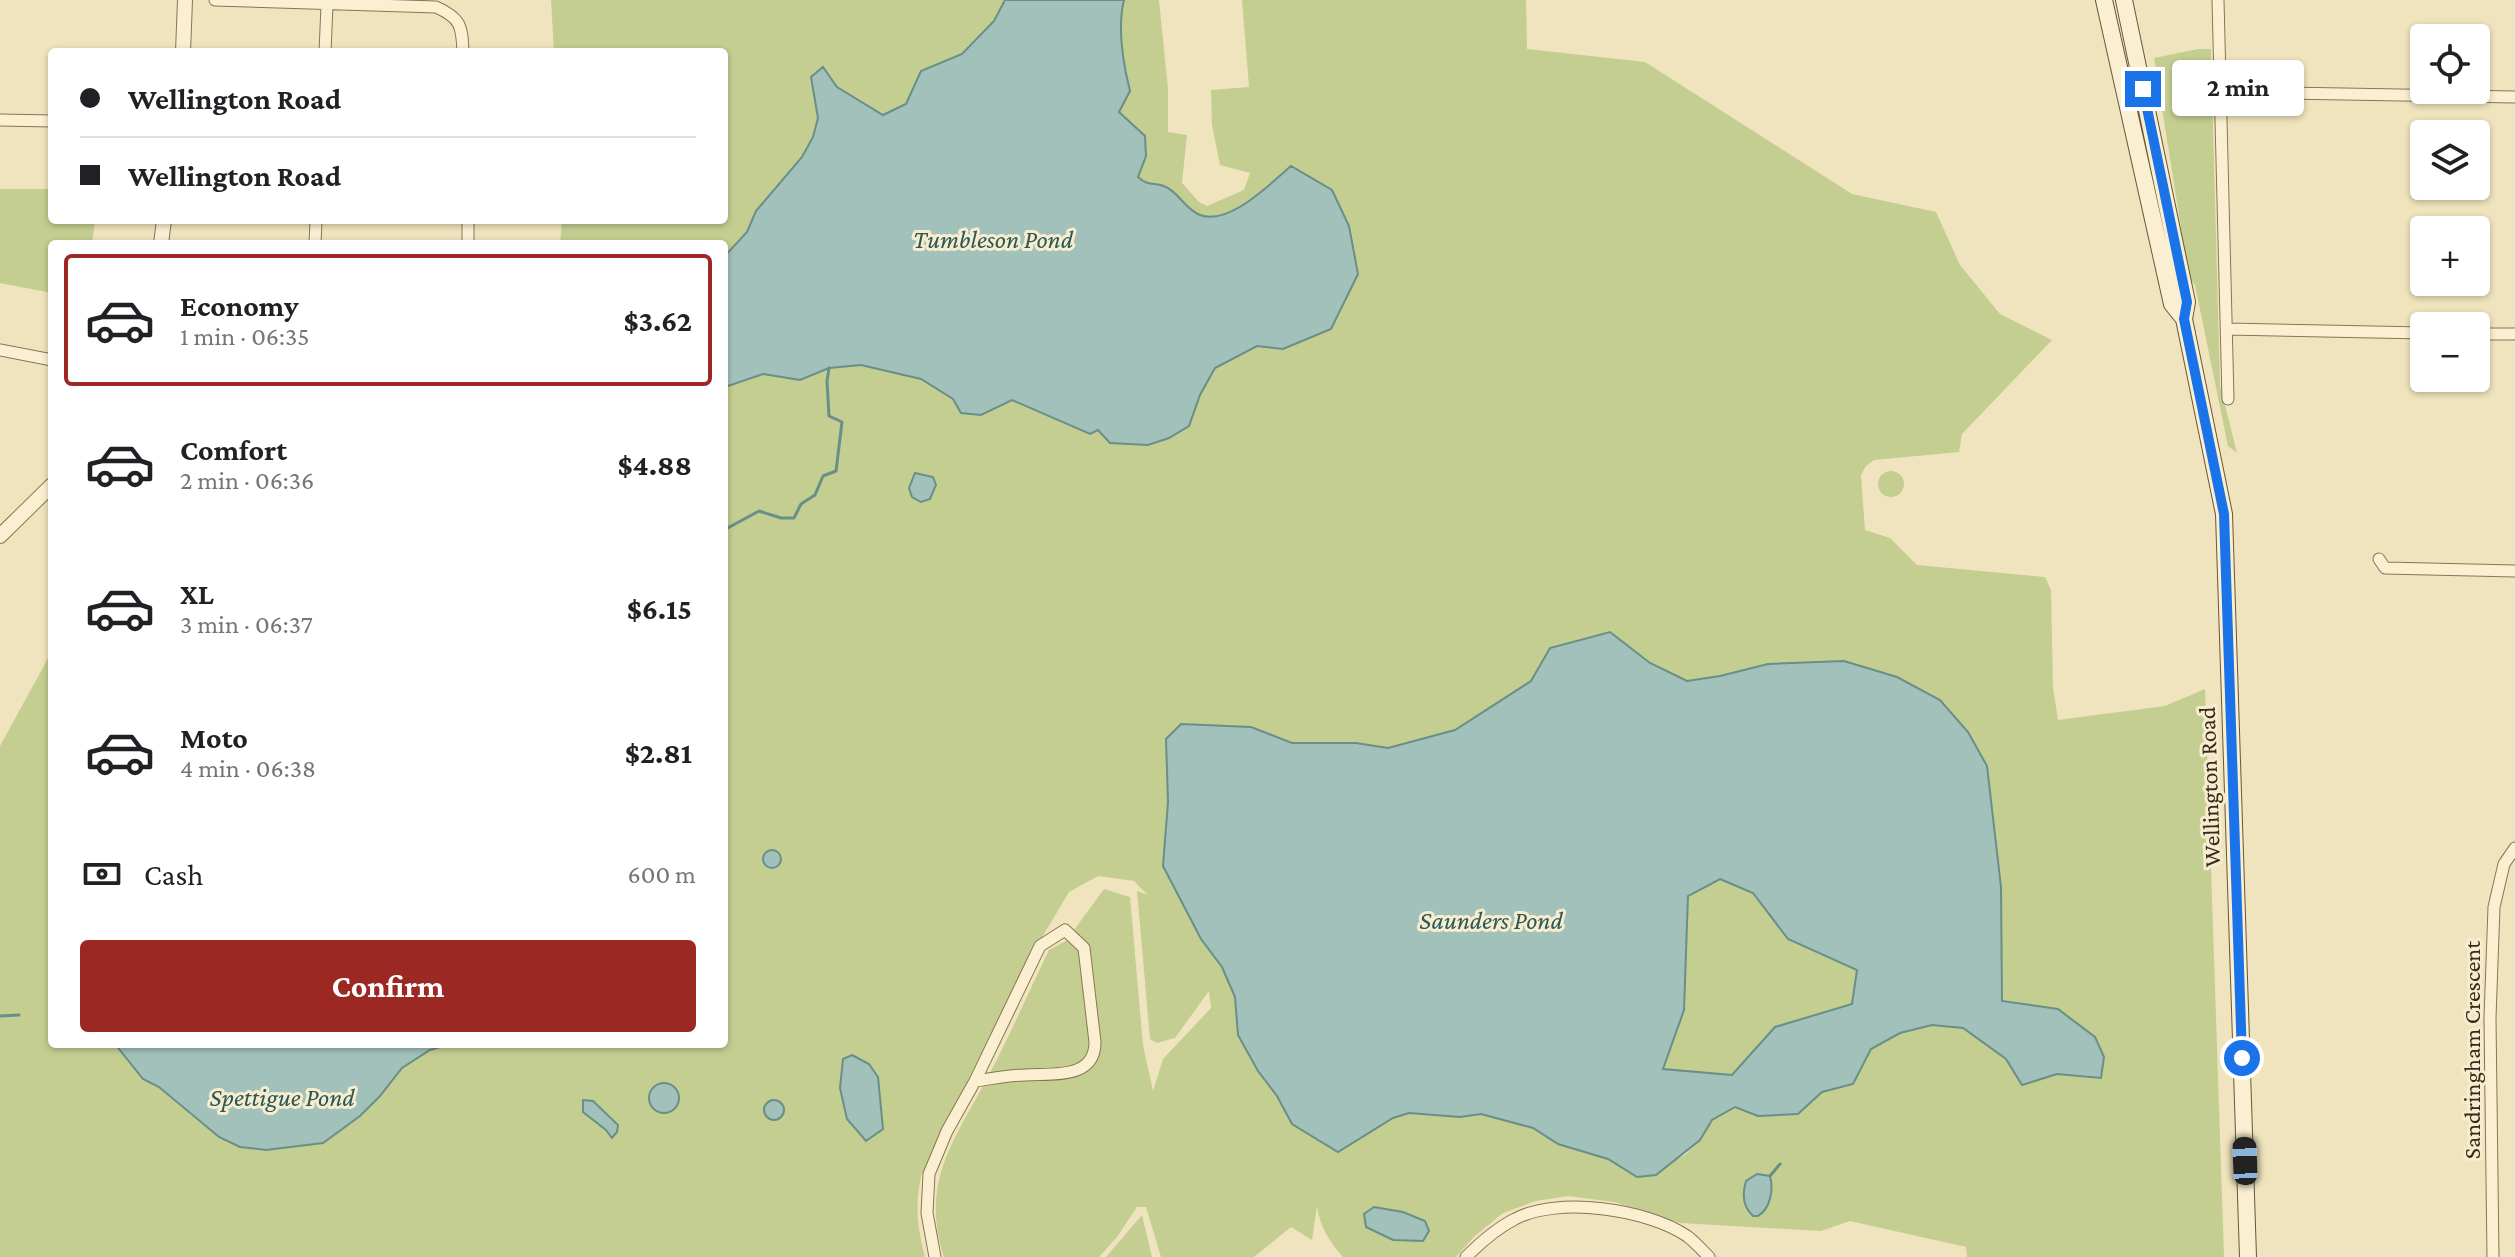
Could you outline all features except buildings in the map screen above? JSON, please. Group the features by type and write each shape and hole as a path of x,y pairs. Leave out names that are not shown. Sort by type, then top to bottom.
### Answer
{"main road":[{"name":"Wellington Road","path":"2104,0 2172,304 2184,319"},
{"name":"Wellington Road","path":"2124,0 2187,302 2184,319 2224,514 2248,1257"}],"street":[{"path":"183,48 185,0"},
{"path":"215,0 436,7 452,14 462,29 463,48"},
{"path":"2218,0 2228,399"},
{"path":"325,48 327,5"},
{"path":"2221,92 2515,97"},
{"path":"0,120 48,121"},
{"path":"2228,329 2410,333"},
{"path":"2490,334 2515,334"},
{"path":"0,350 48,359"},
{"path":"0,536 48,489"},
{"path":"2379,559 2385,568 2515,571"},
{"name":"Sandringham Crescent","path":"2493,1257 2490,1018 2494,907 2504,864 2515,848"},
{"path":"935,1257 927,1213 929,1174 947,1131 975,1081 1040,946 1065,930 1084,948 1095,1042 1093,1057 1084,1067 1070,1073 975,1081"},
{"path":"1466,1257 1477,1245 1515,1219 1544,1210 1569,1207 1629,1215 1663,1226 1687,1236 1709,1257"}],"green space":[{"path":"551,0 1005,0 994,21 962,54 921,71 906,104 883,115 837,87 823,68 812,77 818,118 813,137 802,157 756,211 747,232 728,253 728,240 560,240 562,224 728,224 728,48 554,48"},
{"path":"1124,0 1159,0 1168,89 1168,132 1187,135 1182,183 1199,202 1207,206 1244,190 1250,173 1220,165 1212,125 1211,90 1249,87 1242,0 1526,0 1527,49 1645,62 1852,194 1936,212 1960,265 2000,314 2052,340 1962,434 1959,452 1874,460 1866,466 1861,475 1865,530 1890,538 1917,565 2045,577 2051,590 2053,688 2058,720 2165,706 2205,689 2224,1257 1967,1257 1966,1247 1850,1221 1821,1231 1680,1223 1614,1202 1568,1196 1536,1201 1503,1213 1456,1257 1343,1257 1326,1233 1317,1206 1312,1240 1291,1227 1254,1257 1161,1257 1146,1207 1137,1207 1099,1257 944,1257 937,1230 936,1205 945,1160 954,1139 998,1058 1049,950 1066,941 1104,889 1130,897 1143,1045 1153,1091 1163,1059 1211,1008 1209,991 1175,1038 1157,1043 1150,1039 1137,891 1148,895 1134,881 1098,876 1069,892 1022,971 921,1176 918,1216 925,1257 0,1257 0,746 48,658 48,1048 118,1048 145,1079 219,1135 253,1149 273,1150 319,1138 352,1122 367,1110 401,1068 438,1048 728,1048 728,386 763,374 800,380 829,368 861,365 921,379 953,399 1012,400 1069,425 1098,430 1110,443 1148,445 1200,395 1215,368 1257,346 1284,349 1291,167 1249,202 1224,215 1211,217 1195,212 1166,187 1138,177 1146,156 1119,112 1130,91 1121,22","holes":["1610,632 1650,663 1687,681 1768,664 1844,661 2001,887 2002,1002 2058,1009 2100,1078 2057,1074 2022,1085 2006,1059 1962,1028 1932,1025 1900,1033 1871,1049 1853,1084 1822,1092 1798,1114 1758,1116 1735,1107 1712,1120 1700,1140 1685,1155 1636,1177 1608,1159 1558,1144 1533,1128 1481,1114 1460,1117 1409,1113 1393,1118 1338,1152 1292,1124 1238,1035 1235,997 1222,967 1201,939 1163,866 1168,802 1181,724 1251,727 1292,743 1356,743 1388,748 1455,730 1531,681 1550,648"]},
{"path":"2211,49 2220,385 2237,453 2228,446 2195,285 2189,278 2154,58"},
{"path":"0,189 48,189 48,224 94,224 92,240 48,240 48,292 0,283"},
{"path":"1891,471 1900,475 1904,484 1900,493 1891,497 1882,493 1878,484 1882,475"},
{"path":"1720,879 1753,893 1789,939 1857,970 1852,1004 1775,1027 1732,1075 1662,1069 1683,1010 1688,896"},
{"path":"1142,1215 1152,1257 1106,1257"}],"water":[{"name":"Tumbleson Pond","path":"1005,0 1124,0 1122,46 1130,91 1119,112 1145,136 1146,156 1138,177 1171,190 1200,215 1224,215 1236,209 1291,166 1332,190 1349,226 1358,274 1331,329 1283,349 1257,346 1215,368 1200,395 1189,426 1169,438 1148,445 1110,443 1098,430 1090,434 1012,400 981,415 961,413 953,399 921,379 861,365 829,368 800,380 763,374 728,386 728,253 747,232 756,211 802,157 813,137 818,118 811,77 823,67 837,87 883,115 906,104 921,71 962,54 994,21"},
{"path":"915,473 933,477 936,485 930,499 921,502 912,497 909,488"},
{"name":"Saunders Pond","path":"1610,632 1650,663 1687,681 1768,664 1844,661 1897,677 1940,700 1968,732 1987,766 2001,887 2002,1001 2058,1009 2095,1037 2104,1057 2101,1078 2057,1074 2022,1085 2006,1059 1963,1028 1932,1025 1900,1033 1871,1049 1853,1084 1822,1092 1798,1114 1758,1116 1735,1107 1712,1120 1700,1140 1656,1175 1637,1177 1608,1159 1558,1144 1533,1128 1481,1114 1460,1117 1409,1113 1393,1118 1338,1152 1292,1124 1238,1035 1235,997 1222,967 1201,939 1163,866 1168,802 1166,739 1181,724 1251,727 1292,743 1356,743 1388,748 1455,730 1531,681 1550,648","holes":["1720,879 1753,893 1788,939 1857,970 1852,1004 1775,1027 1732,1075 1663,1069 1684,1010 1688,896"]},
{"path":"768,850 776,850 781,859 779,866 768,868 763,863 763,855"},
{"name":"Spettigue Pond","path":"118,1048 437,1048 402,1068 360,1116 323,1143 266,1150 240,1147 219,1137 159,1087 143,1079"},
{"path":"852,1055 869,1064 878,1077 883,1129 866,1141 847,1119 840,1088 843,1059"},
{"path":"664,1083 675,1087 679,1098 675,1109 664,1113 653,1109 649,1098 653,1087"},
{"path":"583,1100 593,1101 618,1125 612,1138 583,1112"},
{"path":"774,1100 781,1103 784,1110 781,1117 774,1120 767,1117 764,1110 767,1103"},
{"path":"1757,1174 1770,1176 1771,1193 1766,1209 1753,1216 1745,1204 1744,1191 1746,1181"},
{"path":"1374,1207 1403,1212 1425,1221 1429,1231 1423,1241 1393,1240 1366,1227 1364,1214"}],"waterway":[{"path":"728,528 759,511 781,518 794,518 801,504 815,495 823,476 836,471 842,422 829,416 829,368"},
{"path":"0,1016 19,1015"},
{"path":"1770,1176 1780,1164"}],"route":[{"path":"2143,89 2187,302 2184,319 2224,514 2242,1058"}]}
